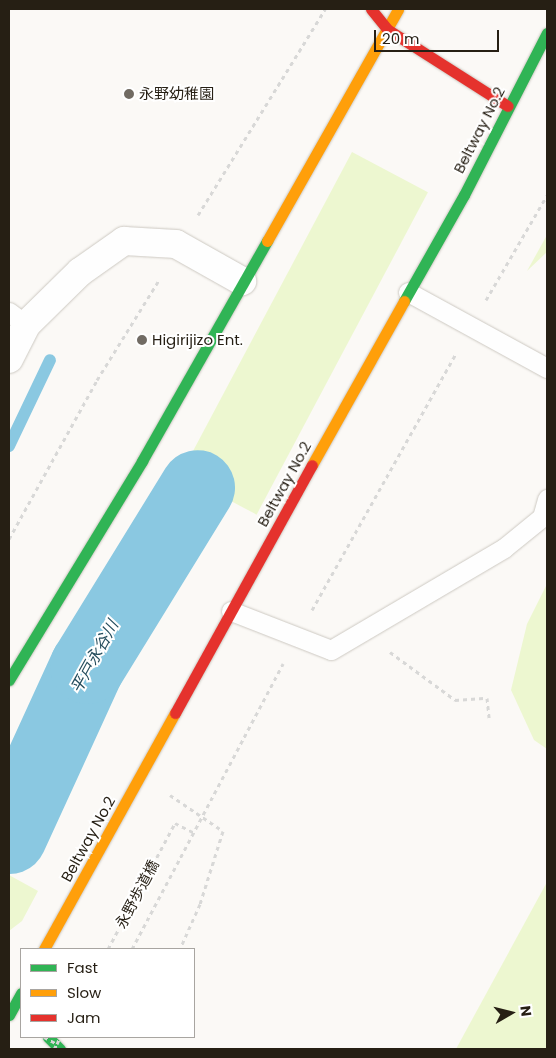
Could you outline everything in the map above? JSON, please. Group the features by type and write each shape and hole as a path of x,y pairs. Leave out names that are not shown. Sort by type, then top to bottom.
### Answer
{"main road":[{"path":"371,9 387,29 508,106"},
{"path":"9,680 128,485 398,9"},
{"name":"Beltway No.2","path":"45,948 408,292 464,195 547,33"},
{"path":"9,1015 15,1005"}],"street":[{"path":"9,359 17,319 124,241 176,244 242,281"}],"lane":[{"path":"408,292 547,368"},
{"path":"231,611 331,650 504,548 542,517 547,499"}],"path":[{"path":"133,948 203,818 297,637 471,326 547,195"},
{"path":"362,632 454,700 487,698 489,718"},
{"path":"140,775 223,832 200,904 180,948"},
{"name":"永野歩道橋","path":"109,948 175,823 195,832"},
{"path":"52,1042 54,1049"}],"green space":[{"path":"352,152 428,192 257,515 181,474"},
{"path":"547,235 547,252 527,271"},
{"path":"547,584 547,749 534,740 511,690 527,624"},
{"path":"9,875 38,891 22,921 9,931"},
{"path":"547,882 547,1049 456,1049"}],"waterway":[{"path":"9,446 50,360"},
{"name":"平戸永谷川","path":"9,836 87,666 197,487"}],"traffic: fast":[{"path":"404,301 464,195 547,33"},
{"path":"9,680 142,461 267,241"},
{"path":"9,1015 20,995"},
{"path":"49,1038 60,1049"}],"traffic: slow":[{"path":"267,241 398,9"},
{"path":"312,465 404,301"},
{"path":"45,948 175,713"}],"traffic: jam":[{"path":"371,9 387,29 508,106"},
{"path":"175,713 312,465"}],"place":[{"name":"永野幼稚園","path":"129,94"},
{"name":"Higirijizo Ent.","path":"142,340"}]}
